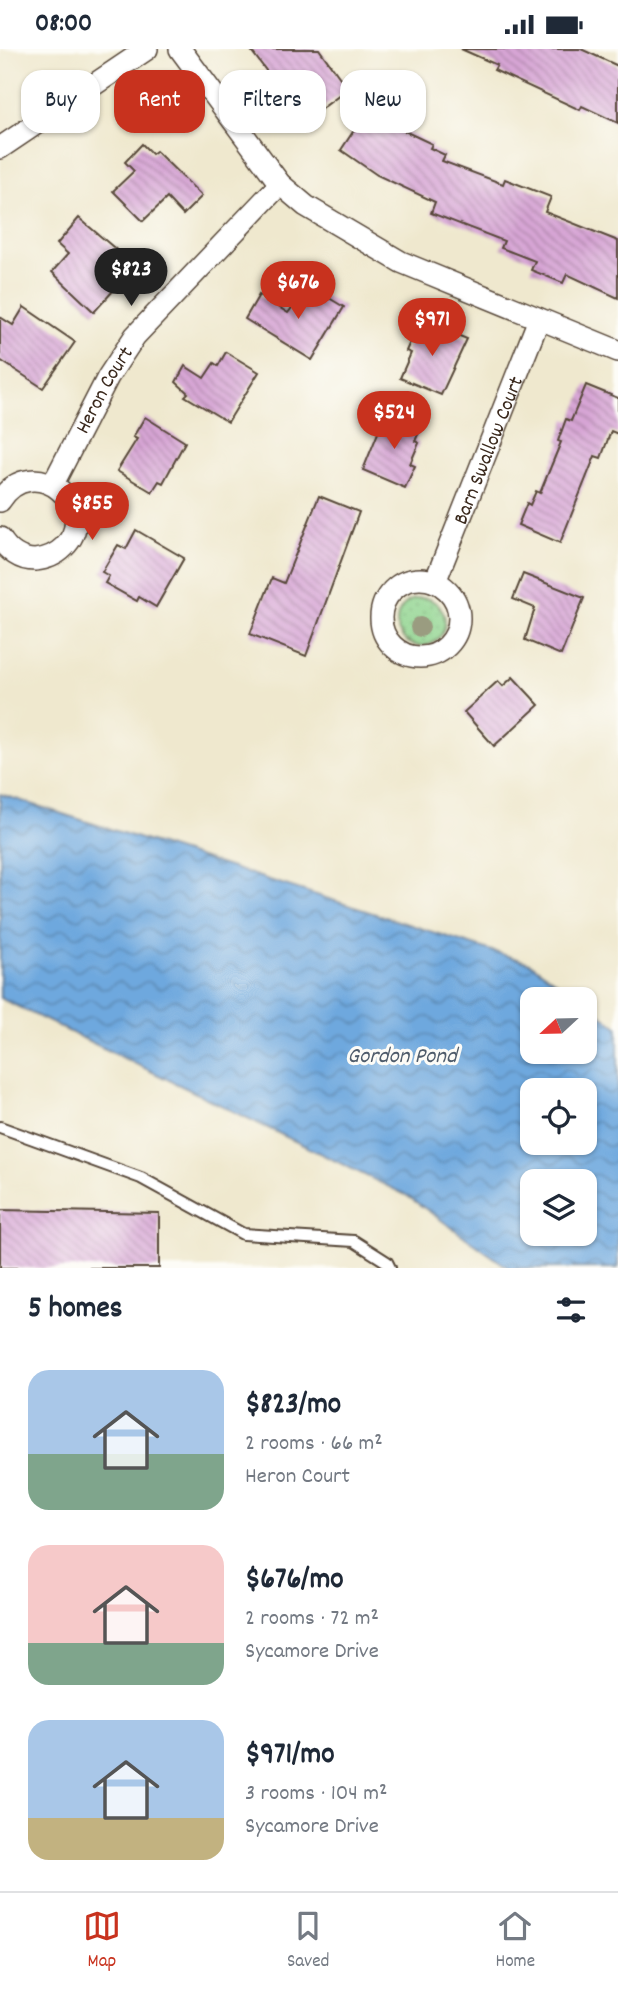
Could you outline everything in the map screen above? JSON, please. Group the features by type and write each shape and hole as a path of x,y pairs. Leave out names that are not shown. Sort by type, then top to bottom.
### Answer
{"street":[{"path":"0,148 147,49"},
{"path":"180,49 280,184 306,206 366,244 618,351"},
{"name":"Heron Court","path":"53,484 108,377 135,336 280,184"},
{"name":"Barn Swallow Court","path":"435,582 539,319"},
{"path":"0,501 13,486 27,480 53,484 68,498 74,512 74,528 63,548 50,557 27,559 13,553 0,538"}],"lane":[{"path":"0,1127 141,1178 243,1234 354,1241 387,1262 390,1268"}],"green space":[{"path":"421,598 438,605 445,622 438,639 421,646 404,639 397,622 404,605"}],"water":[{"name":"Gordon Pond","path":"0,794 530,963 563,987 520,987 520,1064 597,1064 597,1012 618,1027 618,1268 509,1268 406,1195 0,998"}],"building":[{"path":"250,49 319,49 340,78 340,95 326,105 326,70 266,70"},
{"path":"461,49 581,49 618,66 618,123 582,106 580,110 494,70 497,65"},
{"path":"352,133 409,133 432,144 430,148 445,155 442,161 503,184 505,179 551,197 545,212 618,241 618,298 567,274 563,283 531,270 535,261 501,248 504,241 431,213 435,202 377,175 341,150"},
{"path":"142,144 152,154 156,151 202,196 183,215 167,198 143,221 113,191 134,171 125,162"},
{"path":"79,218 132,263 119,278 122,281 94,312 52,272 68,254 57,244"},
{"path":"309,286 344,307 312,360 245,319 259,295 288,313"},
{"path":"24,307 75,342 43,388 0,360 0,317 13,325"},
{"path":"423,321 467,339 441,395 400,378 411,353 406,351 414,333 418,335"},
{"path":"226,352 259,372 228,422 185,396 188,393 176,382 185,366 204,378 214,363 218,366"},
{"path":"586,385 618,398 618,434 611,431 601,458 595,456 560,543 518,525 527,503 530,505 536,491 540,493 561,442 558,441 566,419 571,421"},
{"path":"386,413 421,428 415,441 419,443 410,464 415,466 405,488 363,470"},
{"path":"145,417 185,442 163,483 159,481 152,492 117,471 137,439 133,437"},
{"path":"319,496 359,512 306,656 250,634 272,578 284,583"},
{"path":"136,530 184,558 156,607 139,597 137,601 105,583 109,576 102,572 118,545 126,549"},
{"path":"523,574 584,598 561,655 525,640 535,608 513,599"},
{"path":"513,677 539,705 494,746 464,712 498,681 503,686"},
{"path":"0,1210 159,1213 159,1268 0,1268"}]}
